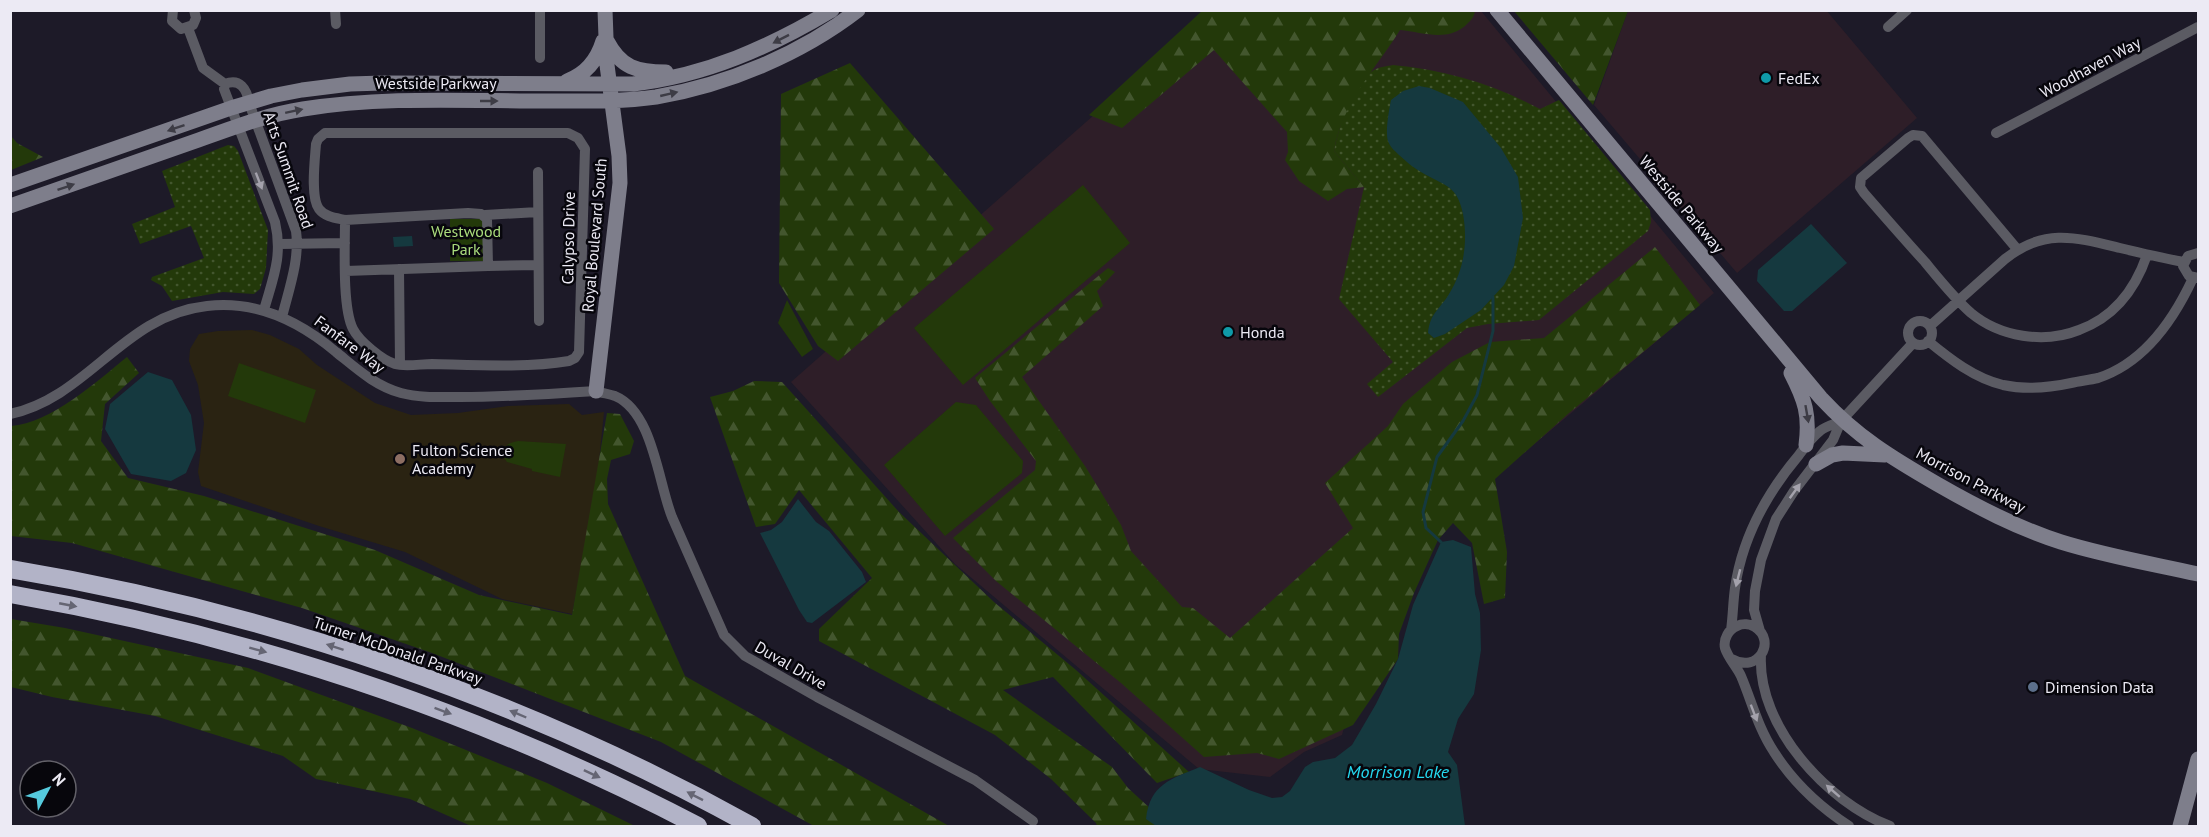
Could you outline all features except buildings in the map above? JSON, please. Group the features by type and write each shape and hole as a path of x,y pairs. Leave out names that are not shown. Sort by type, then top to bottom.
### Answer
{"highway":[{"name":"Turner McDonald Parkway","path":"10,569 181,604 370,658 506,709 594,747 752,826"},
{"path":"10,594 176,628 269,653 362,682 451,714 548,754 698,826"}],"main road":[{"name":"Royal Boulevard South","path":"597,392 620,183 619,156 609,82 605,10"},
{"name":"Westside Parkway","path":"10,185 231,108 287,93 350,84 609,82 633,84 654,81 699,70 772,44 832,10"},
{"name":"Westside Parkway","path":"10,206 238,126 300,109 363,101 611,101 656,97 712,83 779,58 858,10"},
{"name":"Westside Parkway","path":"1497,10 1841,421"},
{"path":"605,35 614,55 637,70 658,72 699,70"},
{"path":"563,82 579,75 594,62 605,35"},
{"path":"1777,346 1803,396 1809,422 1806,445"},
{"name":"Morrison Parkway","path":"1841,421 1889,456 1986,512 2023,528 2099,552 2199,574"},
{"path":"1816,464 1832,455 1843,453 1889,456"},
{"path":"2180,826 2199,759"},
{"path":"2174,826 2187,804"}],"street":[{"path":"173,10 171,17 174,25 182,29 191,26 196,18 195,10"},
{"path":"335,10 336,24"},
{"path":"540,10 540,58"},
{"path":"1888,27 1907,10"},
{"path":"191,26 197,55 203,68 225,84"},
{"name":"Woodhaven Way","path":"1996,133 2199,27"},
{"name":"Arts Summit Road","path":"264,310 278,261 280,244 275,222 224,89 225,84 237,82 244,86 294,220 298,242 296,259 282,317"},
{"name":"Calypso Drive","path":"326,133 568,133 578,138 585,149 579,352 575,358 563,362 501,365 395,364 366,345 354,332 349,320 345,220 326,215 319,210 315,199 316,144 318,139 326,133"},
{"path":"2018,249 1922,136 1914,135 1908,138 1864,174 1860,183 1864,193 1959,301 1982,322 2008,333 2040,337 2074,332 2090,326 2115,309 2141,273 2147,255"},
{"path":"538,172 538,321"},
{"path":"345,220 468,213 485,215 538,212"},
{"path":"485,215 488,267"},
{"path":"1930,326 2018,249 2039,240 2077,238 2184,262"},
{"path":"280,244 345,243"},
{"path":"1928,341 1958,365 2002,385 2045,388 2098,378 2126,362 2157,338 2196,278 2186,274 2184,262 2188,256 2199,254"},
{"path":"346,271 538,266"},
{"path":"399,269 400,364"},
{"name":"Fanfare Way","path":"10,414 32,408 59,394 137,332 172,313 220,305 264,310 282,317 308,330 364,375 384,387 401,393 419,397 477,397 597,392"},
{"path":"1924,321 1930,326 1932,334 1928,341 1921,345 1913,343 1908,333 1913,323 1924,321"},
{"path":"1884,825 1858,811 1835,794 1811,771 1789,742 1772,710 1762,681 1761,655 1764,643 1754,609 1755,591 1761,560 1776,519 1833,440 1841,421 1913,343"},
{"name":"Duval Drive","path":"597,392 621,400 637,415 646,430 672,517 724,635 732,646 745,656 817,697 975,780 1033,821"},
{"path":"1841,421 1821,430 1806,445 1780,477 1760,511 1743,555 1735,588 1735,608 1731,630 1725,641 1728,654 1741,676 1755,717 1774,752 1797,783 1828,812 1849,826"},
{"path":"1731,630 1736,626 1749,624 1760,631"},
{"path":"1732,659 1738,663 1751,663 1761,655"}],"shaded area":[{"path":"1826,10 1917,118 1737,273 1594,105 1628,11"},
{"path":"1212,11 1481,11 1714,293 1443,521 1352,698 1342,735 1304,752 1270,777 1199,769 955,564 791,382"},
{"name":"Fulton Science Academy","path":"252,330 270,335 299,349 317,365 375,403 411,415 458,413 508,406 569,404 582,415 604,412 596,491 572,614 502,599 405,552 201,486 198,472 204,423 198,385 189,361 190,349 199,334"}],"green space":[{"path":"1202,11 1475,11 1473,18 1465,26 1450,34 1434,35 1400,30 1352,102 1344,117 1334,151 1364,187 1347,189 1328,201 1299,181 1285,160 1288,152 1287,132 1214,50 1122,128 1089,115"},
{"path":"1514,11 1628,11 1593,105"},
{"path":"850,63 994,229 838,361 818,346 779,283 781,94"},
{"path":"1393,65 1432,70 1487,85 1540,109 1559,100 1650,210 1651,222 1648,231 1539,320 1467,328 1378,397 1367,384 1393,362 1339,299 1364,187 1334,151 1343,119 1359,85 1374,70"},
{"path":"11,136 17,143 43,157 11,170"},
{"path":"228,145 234,146 238,151 268,230 266,268 260,289 254,294 223,292 172,301 162,286 151,280 152,277 204,258 191,226 140,244 132,224 175,207 162,171"},
{"path":"1083,185 1130,243 963,385 914,328"},
{"name":"Westwood Park","path":"450,219 483,219 483,261 450,261"},
{"path":"1655,247 1700,305 1569,413 1495,479 1507,552 1505,598 1484,604 1472,543 1453,523 1438,540 1414,593 1399,634 1398,659 1353,725 1279,759 1257,753 1204,757 1121,683 996,581 953,538 1035,470 1036,461 975,378 1108,268 1115,272 1097,291 1103,306 1022,377 1085,466 1121,525 1131,551 1182,607 1193,608 1230,638 1353,528 1325,483 1388,426 1403,404 1452,362 1490,342 1544,338"},
{"path":"787,300 813,349 802,357 778,323"},
{"path":"127,357 139,373 105,404 101,441 128,478 204,496 375,550 479,595 572,615 607,413 620,414 634,441 630,454 611,460 607,479 608,504 685,676 949,826 814,826 661,742 432,653 302,608 72,543 11,536 11,426 26,423 57,409 87,389"},
{"path":"239,363 316,390 305,423 228,396"},
{"path":"754,381 782,382 899,512 994,602 1076,670 1189,772 1157,783 1053,677 1003,690 1112,767 1128,788 1152,810 1177,826 1097,826 1051,779 995,735 819,641 819,629 872,578 799,490 775,524 756,527 710,397 733,391"},
{"path":"956,402 976,405 1023,461 1022,473 945,536 884,465"},
{"path":"518,441 566,444 560,477 532,471 532,469 507,462 503,456 504,449 509,444"},
{"path":"11,619 65,628 248,668 412,728 547,783 635,826 471,826 410,799 316,779 283,756 155,716 11,687"}],"water":[{"path":"1419,86 1430,88 1463,102 1501,148 1518,177 1523,218 1514,266 1504,285 1481,310 1445,334 1434,338 1428,333 1429,326 1454,285 1464,256 1464,224 1460,204 1453,191 1412,166 1394,150 1388,141 1387,127 1391,100 1403,91"},
{"path":"1811,224 1847,263 1792,311 1784,311 1757,281 1758,270"},
{"path":"412,236 413,246 394,247 393,237"},
{"path":"148,372 172,380 191,415 196,450 186,473 171,481 131,474 105,429 110,404"},
{"path":"798,499 816,522 829,531 862,572 866,582 812,623 807,622 799,610 760,533 771,530 782,522"},
{"name":"Morrison Lake","path":"1453,540 1471,547 1475,594 1480,613 1481,650 1474,694 1458,719 1448,752 1457,765 1465,826 1156,826 1146,819 1148,807 1157,790 1171,779 1200,767 1249,790 1272,798 1282,797 1290,791 1305,767 1313,762 1335,758 1352,745 1376,704 1398,659 1413,605 1441,542"}],"waterway":[{"path":"1441,542 1426,528 1423,512 1437,457 1463,421 1477,395 1493,331 1493,297"}],"place":[{"name":"FedEx","path":"1766,78"},
{"name":"Honda","path":"1228,332"},
{"name":"Fulton Science Academy","path":"400,459"},
{"name":"Dimension Data","path":"2033,687"}]}
